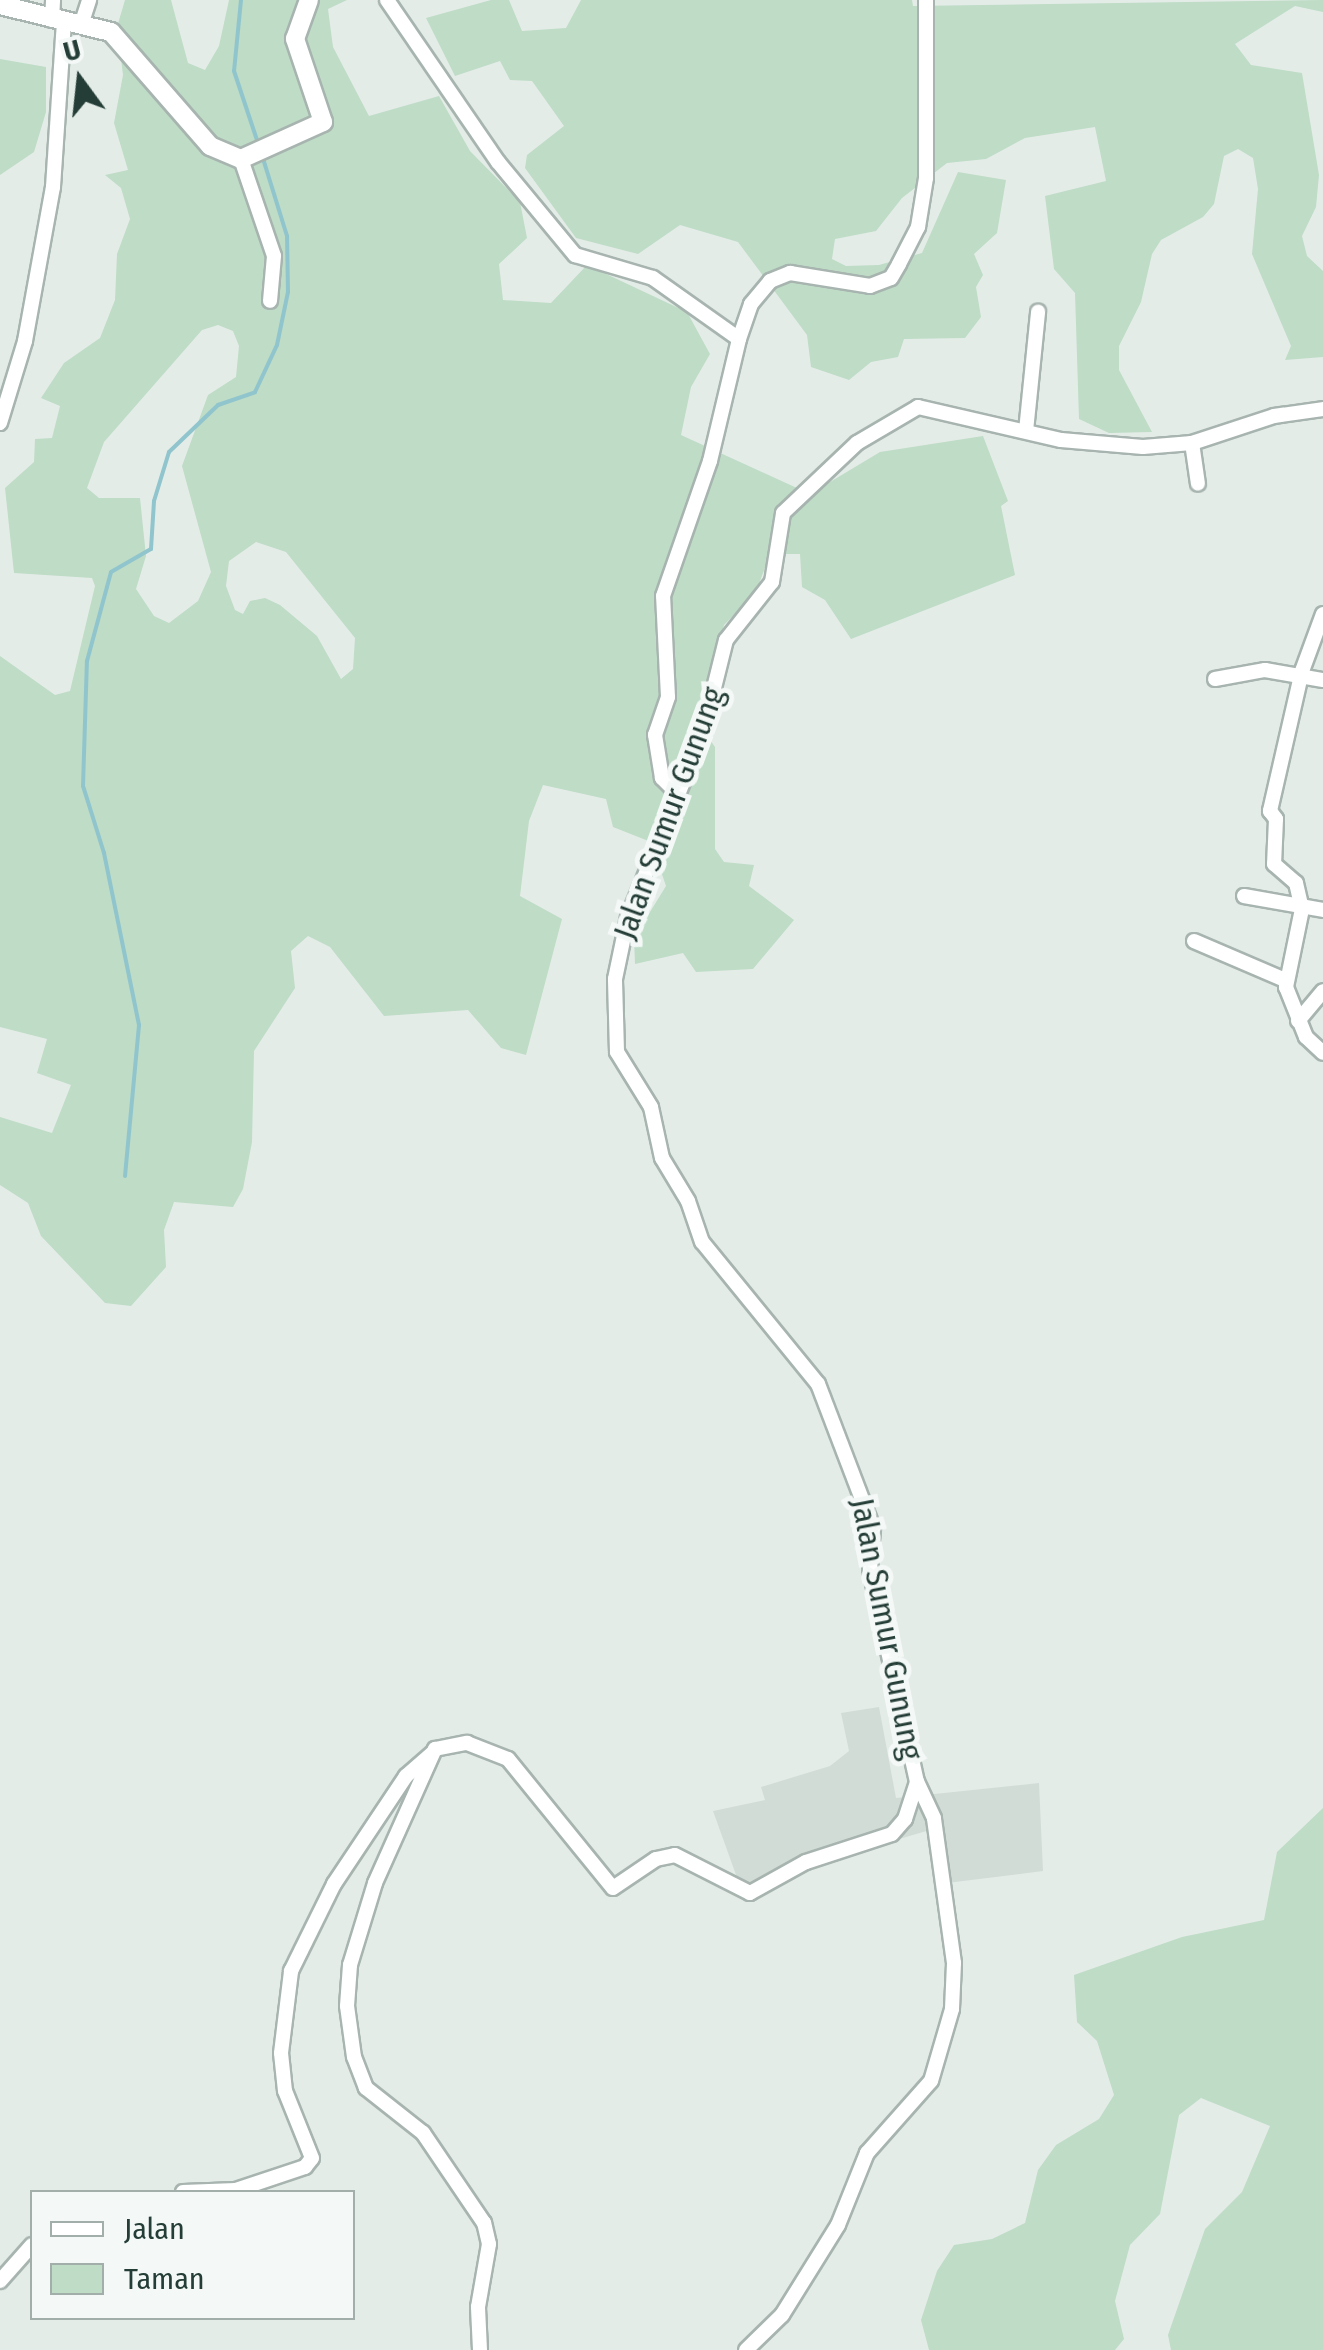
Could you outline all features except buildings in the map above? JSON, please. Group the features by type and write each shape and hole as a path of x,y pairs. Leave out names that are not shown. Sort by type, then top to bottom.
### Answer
{"street":[{"path":"0,422 25,342 53,187 66,22 53,0"},
{"path":"66,22 89,0"},
{"path":"0,5 111,32 210,146 255,155 325,116 294,39 309,0"},
{"path":"387,0 498,162 575,254 653,278 738,339"},
{"path":"678,794 662,778 655,735 668,697 663,596 710,461 738,339 751,304 770,281 790,274 870,286 891,278 900,264 918,226 926,178 926,0"},
{"path":"255,155 274,256 270,302"},
{"path":"1026,431 1038,312"},
{"name":"Jalan Sumur Gunung","path":"746,2350 782,2316 838,2225 867,2153 921,2096 940,2064 952,2009 954,1964 934,1818 916,1782 870,1570 873,1528 854,1466 818,1384 702,1242 688,1201 662,1158 651,1106 613,1043 625,930 712,706 726,640 772,582 783,513 800,490 857,443 918,407 1094,445 1192,443 1274,416 1323,409"},
{"path":"1192,443 1198,484"},
{"path":"1323,614 1302,671 1270,811 1276,819 1274,864 1296,883 1302,909 1285,980 1298,1020 1323,1052"},
{"path":"1216,679 1302,671 1323,680"},
{"path":"1244,896 1323,910"},
{"path":"1194,941 1285,980"},
{"path":"1298,1020 1323,991"},
{"path":"236,2190 305,2167 312,2158 286,2091 281,2053 291,1971 334,1884 406,1776 436,1749 468,1743 508,1759 613,1888 656,1859 675,1856 750,1893 806,1862 892,1834 905,1819 916,1782"},
{"path":"436,1749 375,1883 350,1965 347,2006 354,2057 366,2088 423,2132 484,2223 489,2244 478,2307 480,2350"},
{"path":"0,2281 30,2247"}],"shaded area":[{"path":"879,1707 896,1798 1039,1783 1043,1871 947,1883 940,1827 740,1886 713,1811 765,1800 761,1787 830,1766 849,1751 841,1713"}],"green space":[{"path":"125,0 171,0 188,63 205,70 219,46 229,0 347,0 328,9 333,47 369,116 439,96 470,151 520,202 527,238 499,264 503,300 551,303 587,265 687,312 710,354 691,387 681,435 810,494 880,452 983,436 1008,501 1001,506 1015,575 851,639 825,600 802,587 800,554 770,554 756,592 724,625 697,721 715,747 715,849 724,862 754,865 749,886 794,920 753,969 696,972 683,953 635,964 634,938 666,886 651,842 613,827 606,799 543,785 529,821 520,896 562,919 526,1055 501,1048 468,1010 384,1016 330,947 308,936 291,951 295,988 254,1051 252,1142 243,1189 233,1207 174,1202 164,1230 166,1267 131,1306 105,1303 41,1236 28,1203 0,1185 0,1117 52,1133 71,1085 37,1073 47,1039 0,1027 0,656 55,695 70,691 95,586 92,578 14,573 5,488 34,462 35,439 52,438 60,406 41,398 64,363 100,338 115,300 117,254 130,219 121,188 105,175 128,170 114,123 123,75 117,27","holes":["218,325 233,331 239,346 236,377 208,395 182,466 211,572 198,601 169,623 154,616 136,589 146,556 140,498 99,498 87,488 104,442 202,330","256,542 286,552 355,638 353,669 341,679 317,636 280,605 265,598 250,601 243,614 235,610 226,586 229,561"]},
{"path":"491,0 509,0 522,31 566,28 581,0 912,0 913,6 1323,0 1323,12 1295,6 1235,44 1251,65 1302,73 1319,175 1316,207 1302,236 1307,256 1323,271 1323,357 1285,360 1291,346 1252,254 1258,189 1253,158 1238,149 1224,156 1214,204 1203,217 1161,240 1152,254 1141,302 1119,346 1119,370 1152,432 1109,433 1079,419 1075,293 1054,269 1045,196 1106,181 1095,127 1025,138 986,159 947,163 902,198 876,231 835,239 832,259 846,266 879,265 922,253 958,172 1006,180 997,233 974,254 983,275 976,287 981,317 965,338 904,339 898,357 871,362 849,380 811,367 807,335 738,242 680,225 638,254 576,238 525,168 527,155 564,126 532,81 510,80 500,61 455,76 426,18"},
{"path":"0,59 46,67 46,112 34,152 0,175"},
{"path":"1323,1808 1323,2350 1171,2350 1168,2335 1205,2229 1242,2192 1270,2126 1201,2098 1179,2115 1160,2214 1130,2245 1115,2301 1124,2339 1115,2350 929,2350 921,2320 937,2271 954,2245 992,2239 1025,2223 1038,2170 1056,2145 1099,2119 1114,2095 1097,2041 1077,2022 1074,1975 1182,1937 1264,1920 1277,1852"}],"waterway":[{"path":"241,0 234,71 259,146"},
{"path":"125,1176 139,1025 104,853 83,786 87,661 111,572 151,549 154,501 169,452 218,405 255,392 277,345 288,292 287,236 262,155"}]}
